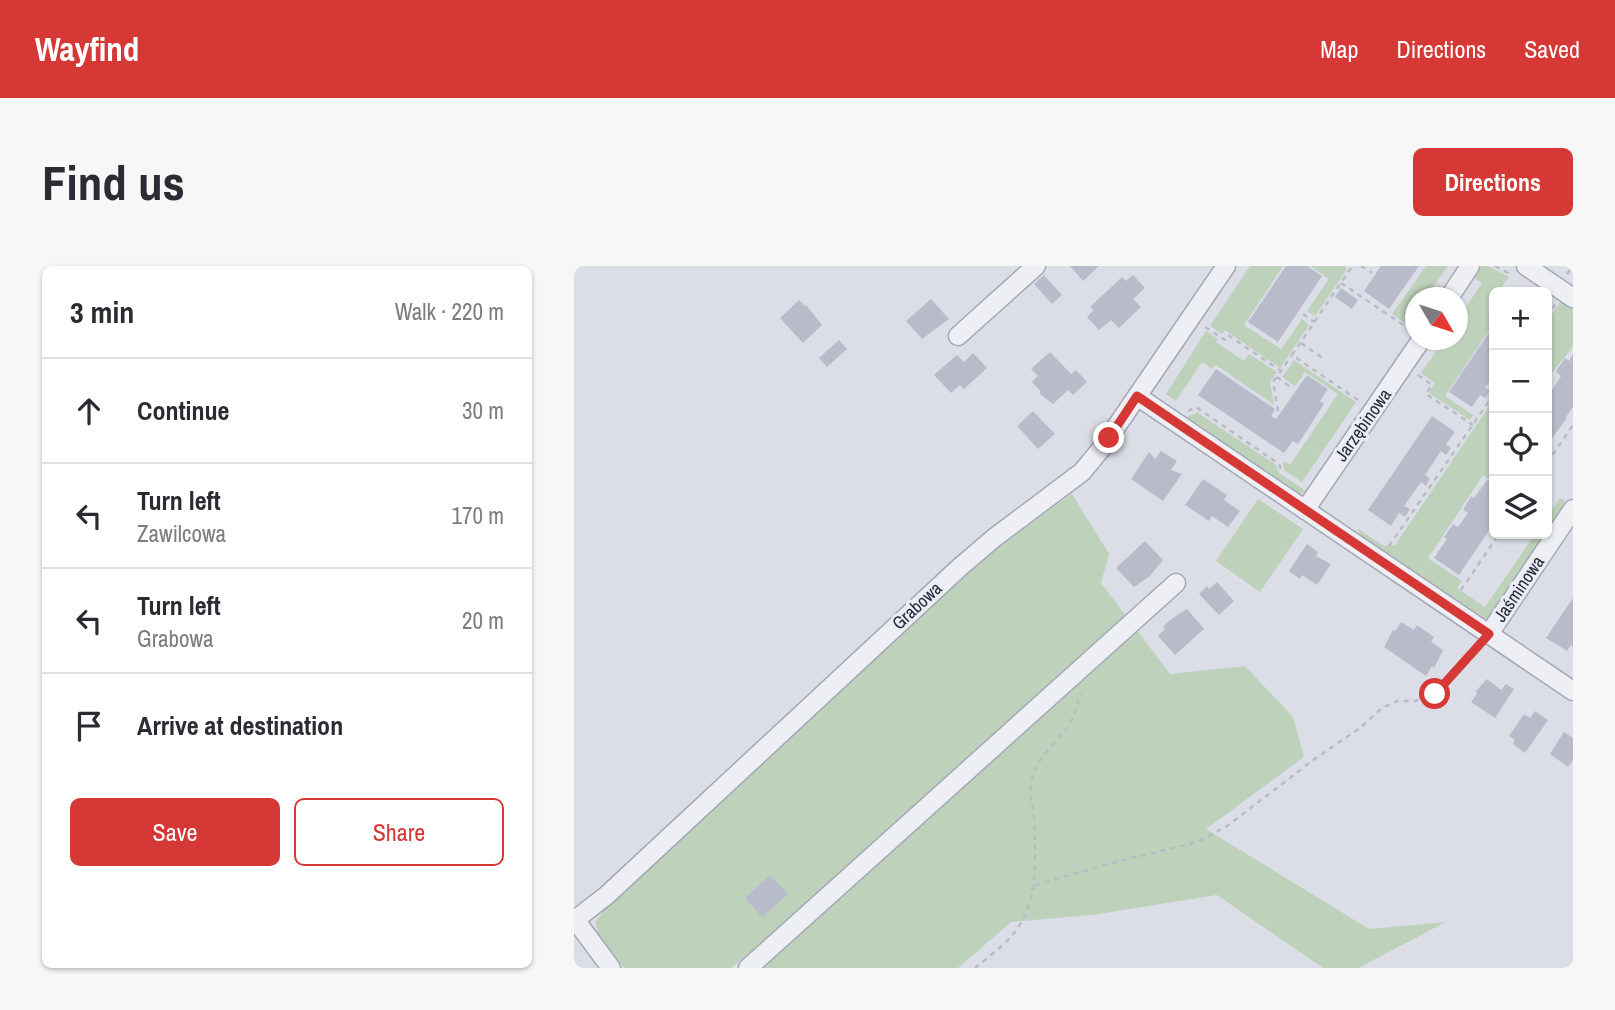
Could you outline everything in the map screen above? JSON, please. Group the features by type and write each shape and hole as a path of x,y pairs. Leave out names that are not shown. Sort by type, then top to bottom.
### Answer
{"street":[{"path":"958,336 1036,266"},
{"name":"Grabowa","path":"575,919 607,895 960,567 1084,470 1225,266"},
{"path":"1456,287 1470,266"},
{"path":"1526,266 1573,298"},
{"name":"Jarzębinowa","path":"1304,510 1404,365 1409,350"},
{"path":"1137,396 1573,691"},
{"name":"Jaśminowa","path":"1489,634 1573,509"},
{"path":"748,968 1177,583"},
{"path":"575,919 611,968"}],"path":[{"path":"1361,266 1372,273"},
{"path":"1278,411 1273,382 1351,267"},
{"path":"1341,283 1405,327"},
{"path":"1552,308 1555,304"},
{"path":"1303,314 1314,322"},
{"path":"1191,318 1225,340 1228,335 1281,371"},
{"path":"1301,343 1324,359"},
{"path":"1292,355 1360,402"},
{"path":"1404,365 1432,385 1426,394 1473,425"},
{"path":"1277,377 1293,389"},
{"path":"1552,456 1573,425"},
{"path":"1461,590 1496,539"},
{"path":"1035,885 1198,842 1227,825 1360,728 1382,708 1397,701 1415,701 1435,694 1489,634"},
{"path":"975,968 1006,942 1026,913 1035,885 1034,813 1029,793 1034,772 1048,748 1068,726 1090,660"}],"green space":[{"path":"1250,266 1283,266 1244,325 1281,349 1302,319 1309,325 1280,368 1225,330 1222,334 1210,326"},
{"path":"1310,266 1344,266 1347,269 1315,316 1307,311 1329,279"},
{"path":"1426,266 1448,266 1433,287 1411,287"},
{"path":"1479,266 1488,266 1509,277 1502,287 1489,287 1489,330 1445,396 1473,415 1470,420 1429,393 1435,383 1421,373 1437,350 1468,350 1468,304 1482,283 1473,277"},
{"path":"1405,296 1405,323 1392,314"},
{"path":"1562,299 1573,306 1573,347 1552,373 1552,350 1552,314"},
{"path":"1206,331 1218,339 1216,342 1244,361 1249,354 1277,372 1270,382 1274,405 1216,365 1212,369 1202,362 1176,401 1166,394"},
{"path":"1294,360 1356,402 1302,482 1284,470 1283,461 1290,465 1338,394 1305,372 1295,386 1282,377"},
{"path":"1489,406 1489,479 1483,475 1428,558 1462,581 1457,588 1485,607 1532,539 1545,539 1492,617 1480,620 1361,536 1357,528 1384,546 1395,545"},
{"path":"1198,413 1276,465 1279,473 1306,491 1298,495 1187,420 1188,416"},
{"path":"1072,494 1109,554 1101,583 1170,674 1245,666 1293,717 1304,757 1206,829 1369,929 1446,922 1358,968 1323,968 1217,895 1092,915 1011,922 958,968 764,968 749,953 731,968 624,968 598,933 595,922 605,909 948,590 1002,543"},
{"path":"1560,498 1564,500 1565,509 1552,528 1552,510"},
{"path":"1258,499 1303,529 1260,592 1216,561"}],"building":[{"path":"1070,266 1099,266 1083,281"},
{"path":"1286,266 1307,266 1322,276 1278,342 1248,322"},
{"path":"1381,266 1419,266 1389,309 1364,291"},
{"path":"1044,275 1062,295 1052,304 1034,284"},
{"path":"1133,275 1145,288 1133,299 1141,307 1119,328 1111,320 1099,330 1087,317 1094,310 1090,307 1122,277 1126,281"},
{"path":"1341,288 1358,300 1352,309 1335,297"},
{"path":"931,299 949,319 922,339 906,321"},
{"path":"799,300 822,325 803,343 780,318"},
{"path":"1489,332 1489,382 1485,388 1489,392 1485,398 1480,395 1472,407 1449,392"},
{"path":"839,340 847,349 827,367 819,358"},
{"path":"1050,352 1071,374 1076,370 1087,382 1073,395 1068,390 1053,404 1039,393 1041,392 1032,382 1038,376 1031,369"},
{"path":"973,353 987,368 964,389 960,385 951,393 934,375 957,355 964,362"},
{"path":"1573,354 1573,407 1552,438 1552,390 1561,376 1556,372 1558,368 1565,358 1569,361"},
{"path":"1216,369 1275,409 1271,416 1276,419 1307,375 1328,389 1320,401 1324,404 1298,444 1293,441 1284,453 1198,395"},
{"path":"1033,411 1055,434 1038,449 1017,426"},
{"path":"1432,416 1455,432 1446,444 1451,448 1446,455 1441,451 1425,475 1430,478 1426,486 1421,482 1404,506 1410,509 1405,517 1399,513 1391,526 1368,510"},
{"path":"1161,451 1177,461 1171,470 1182,474 1163,501 1131,479 1149,452 1155,459"},
{"path":"1203,479 1227,495 1224,500 1240,511 1228,527 1212,516 1209,521 1185,505"},
{"path":"1487,480 1489,530 1459,575 1434,558 1453,524 1458,527 1468,513 1463,510 1471,496 1474,498"},
{"path":"1145,541 1163,560 1150,576 1134,587 1116,568"},
{"path":"1307,544 1318,552 1316,556 1331,564 1317,585 1302,575 1300,579 1289,571"},
{"path":"1217,582 1234,601 1219,615 1199,594 1207,586 1209,589"},
{"path":"1573,598 1573,647 1571,645 1567,651 1546,638"},
{"path":"1187,609 1204,629 1175,655 1158,636 1170,620"},
{"path":"1401,622 1414,630 1417,625 1434,637 1431,642 1443,650 1434,668 1432,666 1426,676 1384,647 1393,630 1395,631"},
{"path":"1487,679 1501,690 1506,684 1514,689 1495,718 1471,702 1477,694 1476,691"},
{"path":"1535,711 1548,720 1525,753 1513,744 1515,740 1509,736 1524,714 1530,718"},
{"path":"1564,732 1573,738 1573,760 1568,767 1550,754"},
{"path":"770,875 788,894 762,917 745,898"}],"route":[{"path":"1109,438 1137,396 1489,634 1435,694"}]}
